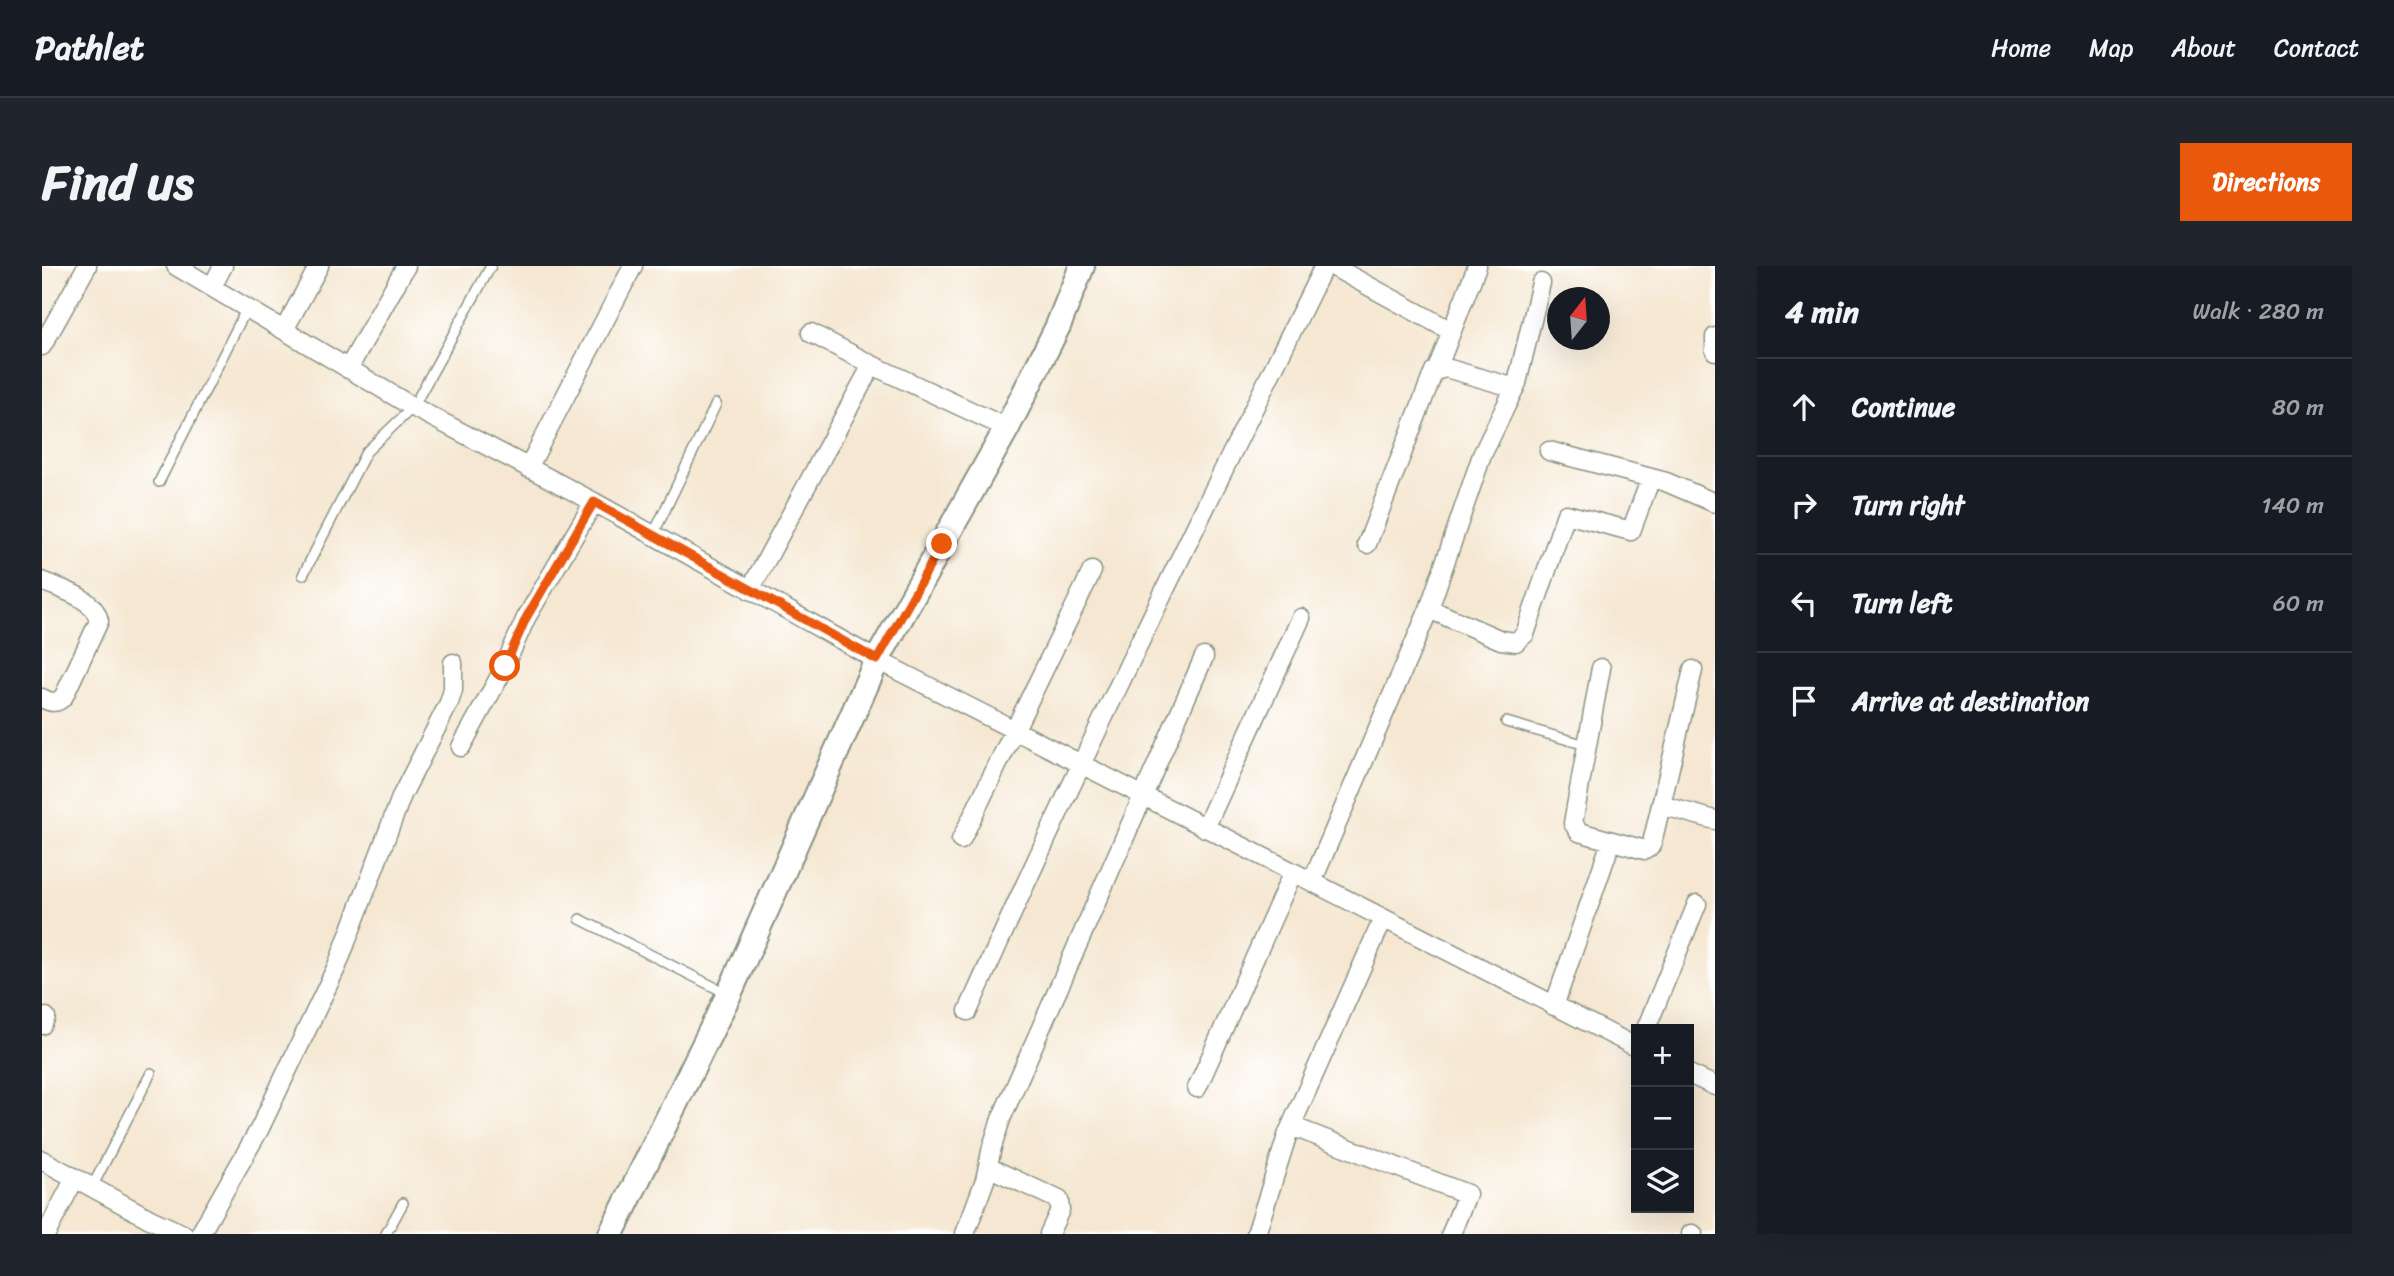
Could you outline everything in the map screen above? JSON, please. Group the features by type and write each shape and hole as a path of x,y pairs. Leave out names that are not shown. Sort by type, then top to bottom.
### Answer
{"main road":[{"path":"611,1234 729,994 877,660 1007,428 1058,326 1082,266"}],"street":[{"path":"42,346 87,266"},
{"path":"176,266 413,407 594,502 877,660 1631,1044"},
{"path":"212,287 223,266"},
{"path":"284,330 319,266"},
{"path":"348,369 406,266"},
{"path":"528,468 633,266"},
{"path":"968,1011 1185,547 1324,266"},
{"path":"1332,266 1451,331"},
{"path":"1367,544 1429,379 1437,369 1477,266"},
{"path":"1312,882 1429,609 1482,455 1515,388 1541,283"},
{"path":"811,333 872,365 1007,428"},
{"path":"1715,337 1715,351"},
{"path":"750,590 872,365"},
{"path":"1437,369 1446,368 1515,388"},
{"path":"1549,450 1651,478 1715,503"},
{"path":"1429,609 1502,640 1516,642 1525,634 1566,514 1631,531 1651,478"},
{"path":"461,747 501,674 526,618 594,502"},
{"path":"961,841 1092,571"},
{"path":"42,581 89,602 97,612 99,621 64,696 60,701 51,703 42,698"},
{"path":"1205,828 1301,618"},
{"path":"965,1234 1001,1119 1204,657"},
{"path":"200,1234 261,1128 337,966 402,795 449,703 453,690 453,663"},
{"path":"1601,668 1573,823 1579,832 1640,850 1648,850 1652,843 1693,670"},
{"path":"1661,805 1715,820"},
{"path":"1554,1006 1611,842"},
{"path":"1197,1088 1293,872"},
{"path":"1648,1024 1697,904"},
{"path":"1256,1234 1291,1126 1383,919"},
{"path":"1694,1076 1715,1086"},
{"path":"1291,1126 1467,1194 1451,1234"},
{"path":"42,1160 183,1234"},
{"path":"988,1167 1059,1200 1060,1210 1049,1234"},
{"path":"46,1234 75,1178"}],"lane":[{"path":"303,575 366,452 413,407 491,266"},
{"path":"159,482 247,308"},
{"path":"653,535 716,404"},
{"path":"1506,722 1586,746"},
{"path":"580,919 729,994"},
{"path":"92,1187 151,1073"},
{"path":"386,1234 403,1203"}],"route":[{"path":"505,666 526,618 594,502 877,660 942,544"}]}
